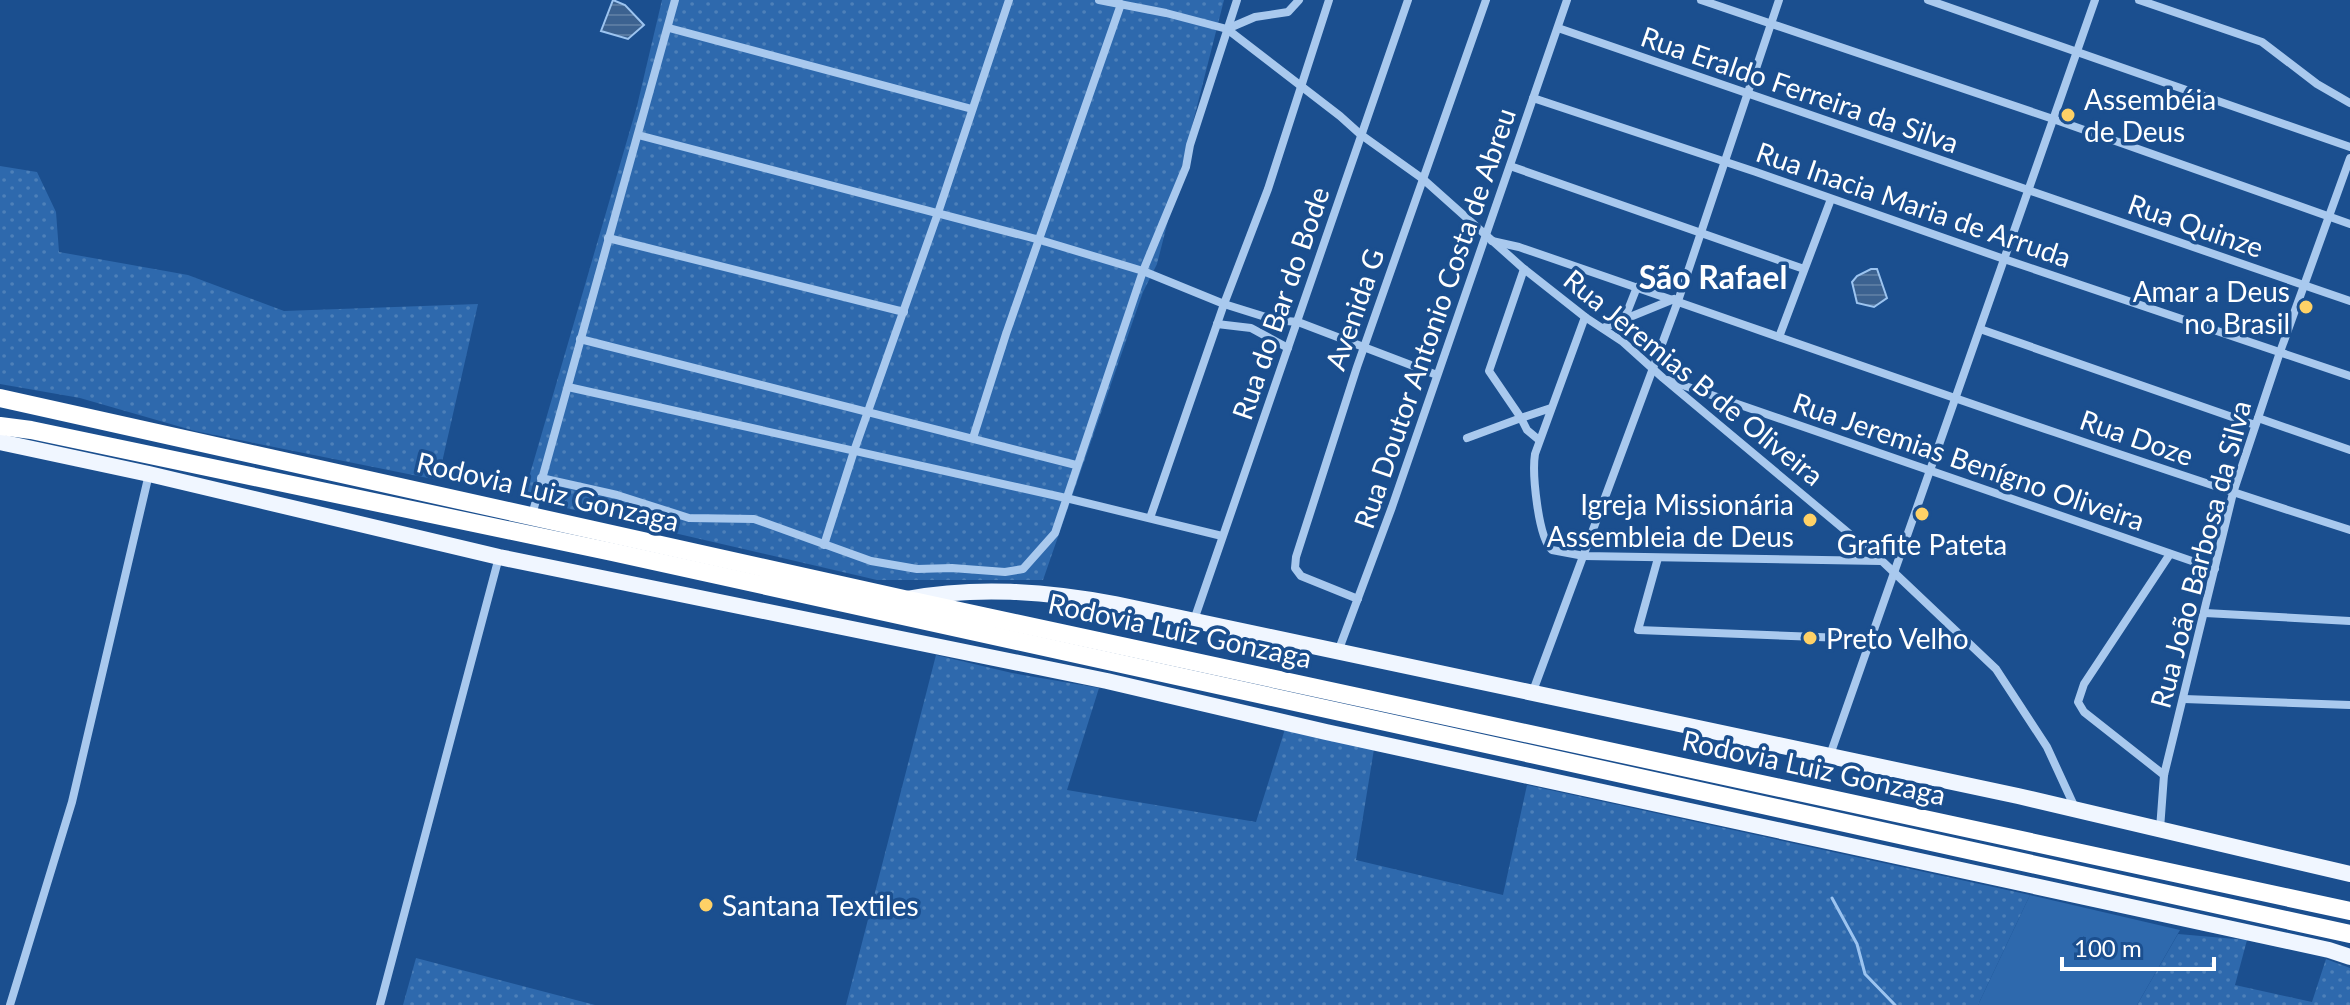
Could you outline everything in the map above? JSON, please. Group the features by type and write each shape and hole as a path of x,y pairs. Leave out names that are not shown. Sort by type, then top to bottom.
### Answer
{"highway":[{"name":"Rodovia Luiz Gonzaga","path":"0,398 904,599 2350,911"},
{"name":"Rodovia Luiz Gonzaga","path":"0,426 612,552 2350,934"}],"main road":[{"path":"0,442 499,557 1107,681 2350,957"},
{"path":"904,599 946,592 1041,593 1102,601 1830,755 2350,874"}],"street":[{"path":"531,515 675,0"},
{"path":"824,545 1009,0"},
{"path":"1099,0 1227,29 1255,17 1288,12 1299,0"},
{"path":"541,478 617,495 689,518 754,519 871,561 917,569 1013,572 1029,564 1055,533 1143,271 1180,184 1237,0"},
{"path":"1150,518 1224,304 1268,189 1329,0"},
{"name":"Rua do Bar do Bode","path":"1194,620 1408,0"},
{"name":"Avenida G","path":"1358,599 1301,576 1295,564 1317,484 1486,0"},
{"name":"Rua Doutor Antonio Costa de Abreu","path":"1339,649 1488,239 1567,0"},
{"path":"1701,0 2350,224"},
{"path":"1533,691 1654,368 1779,0"},
{"path":"1928,0 2350,147"},
{"path":"1830,755 2028,191 2056,120 2095,0"},
{"path":"2139,0 2262,42 2317,84 2350,103"},
{"path":"973,438 1121,4"},
{"path":"669,28 972,109"},
{"name":"Rua Eraldo Ferreira da Silva","path":"1558,28 2028,191"},
{"name":"Rua Jeremias B de Oliveira","path":"1227,29 1360,134 1423,179 1488,239 1585,317 1623,342 1894,572 2004,678 2047,747 2077,810"},
{"name":"Rua Inacia Maria de Arruda","path":"1533,98 2350,376"},
{"path":"638,135 1040,240 1143,271 1224,304 1282,322 1298,322 1437,375"},
{"name":"Rua João Barbosa da Silva","path":"2160,831 2164,775 2233,493 2350,158"},
{"path":"1510,166 1804,269"},
{"name":"Rua Quinze","path":"2028,191 2350,301"},
{"path":"1779,337 1831,199"},
{"path":"608,238 904,312"},
{"name":"Rua Doze","path":"1488,239 2350,530"},
{"path":"1524,269 1489,371 1527,430 1539,440"},
{"path":"1624,320 1637,287"},
{"path":"1603,328 1676,300"},
{"path":"1585,317 1535,454 1534,476 1547,545 1559,553 1584,556 1882,561"},
{"path":"1217,324 1251,328 1288,348"},
{"path":"1980,329 2350,450"},
{"path":"580,339 1076,465"},
{"name":"Rua Jeremias Benígno Oliveira","path":"1663,378 2215,569"},
{"path":"568,387 1222,536"},
{"path":"1467,438 1551,408"},
{"path":"10,1005 72,802 149,474"},
{"name":"Rua João Barbosa da Silva","path":"2164,775 2084,712 2078,702 2084,684 2170,554"},
{"path":"380,1005 499,557"},
{"path":"1658,558 1638,630 1870,639"},
{"path":"2205,613 2350,621"},
{"path":"2184,699 2350,705"}],"shaded area":[{"path":"613,0 625,5 644,25 628,39 601,31"},
{"path":"662,0 1224,0 1157,264 1143,292 1043,580 877,580 523,498 637,106"},
{"path":"0,166 37,172 56,212 59,252 188,275 284,311 478,304 438,480 195,431 80,398 0,384"},
{"path":"1871,269 1877,269 1887,298 1874,307 1857,303 1852,282"},
{"path":"936,655 1012,673 1099,688 1067,790 1256,822 1285,729 1374,749 1356,860 1503,895 1527,785 2030,895 1978,1005 846,1005"},
{"path":"2030,895 2180,930 2137,1005 1978,1005"},
{"path":"2178,934 2247,940 2235,985 2312,1002 2326,959 2350,968 2350,1005 2137,1005"},
{"path":"416,958 595,1005 403,1005"}],"waterway":[{"path":"1832,898 1857,944 1865,974 1895,1005"}],"place":[{"name":"Assembéia de Deus","path":"2068,115"},
{"name":"Amar a Deus no Brasil","path":"2306,307"},
{"name":"Grafite Pateta","path":"1922,514"},
{"name":"Igreja Missionária Assembleia de Deus","path":"1810,520"},
{"name":"Preto Velho","path":"1810,638"},
{"name":"Santana Textiles","path":"706,905"}],"district":[{"name":"São Rafael","path":"1713,276"}]}
